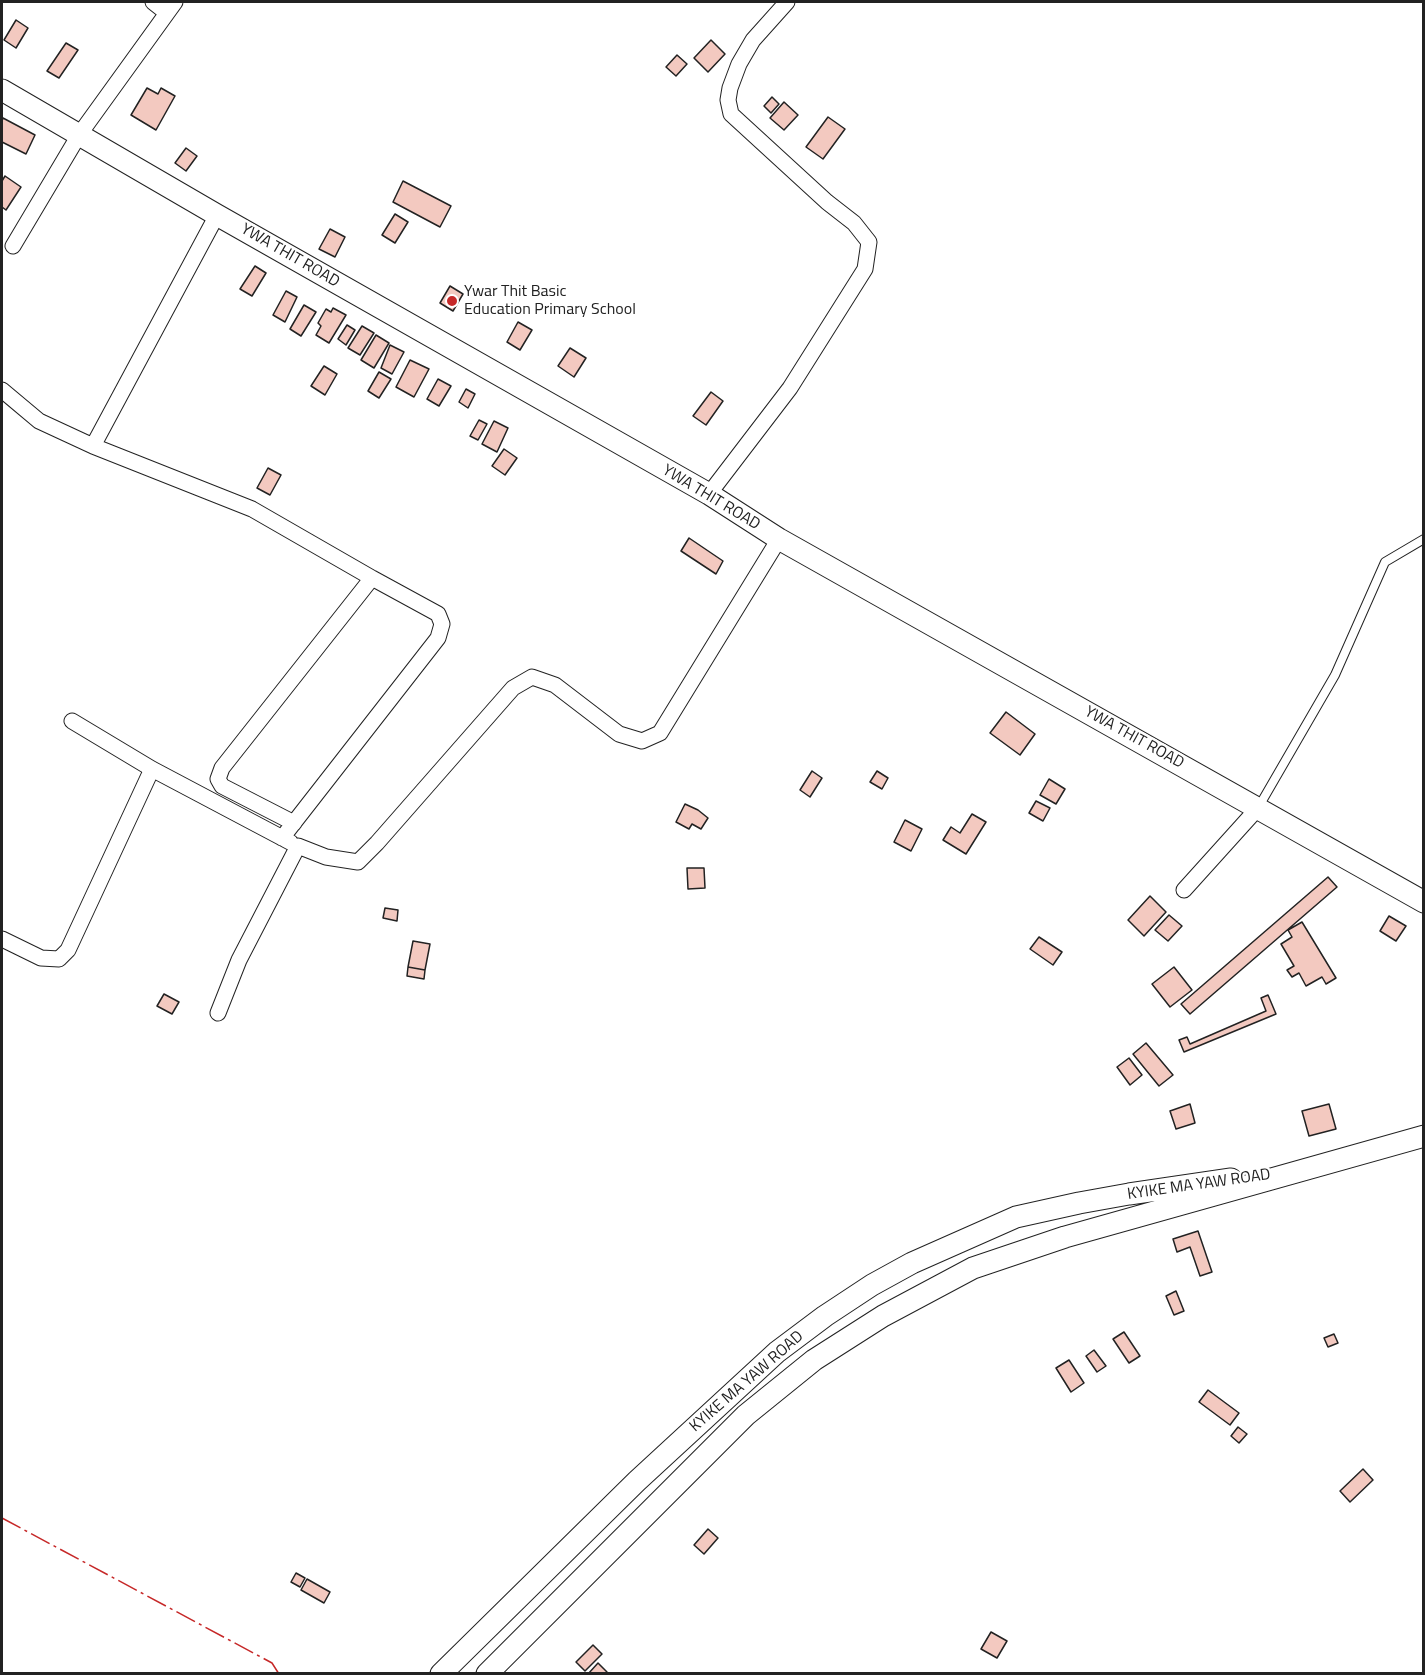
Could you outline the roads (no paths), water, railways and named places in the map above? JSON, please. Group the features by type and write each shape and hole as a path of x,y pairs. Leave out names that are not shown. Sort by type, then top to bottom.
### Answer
{"main road":[{"name":"YWA THIT ROAD","path":"2,90 217,215 709,494 779,539 1424,902"},
{"name":"KYIKE MA YAW ROAD","path":"487,1674 746,1415 814,1360 883,1316 974,1268 1065,1237 1424,1136"},
{"name":"KYIKE MA YAW ROAD","path":"441,1674 637,1481 777,1352 872,1285 912,1263 1016,1217 1129,1194 1298,1172"}],"street":[{"path":"13,246 79,135 171,7 153,2"},
{"path":"709,494 790,388 865,269 869,242 854,223 827,202 731,114 728,100 739,64 753,40 787,2"},
{"path":"93,446 217,215"},
{"path":"2,390 39,421 93,446 252,509 438,614 442,624 438,638 282,838"},
{"path":"72,721 152,769 298,846 326,857 358,862 378,843 513,688 532,676 555,685 619,734 642,741 660,733 779,539"},
{"path":"294,823 222,786 218,779 222,768 372,578"},
{"path":"2,939 40,958 59,959 68,950 152,769"},
{"path":"1184,890 1258,808"},
{"path":"218,1013 239,960 298,846"}],"lane":[{"path":"1258,808 1335,675 1385,562 1424,539"}],"place":[{"name":"Ywar Thit Basic Education Primary School","path":"452,301"}]}
